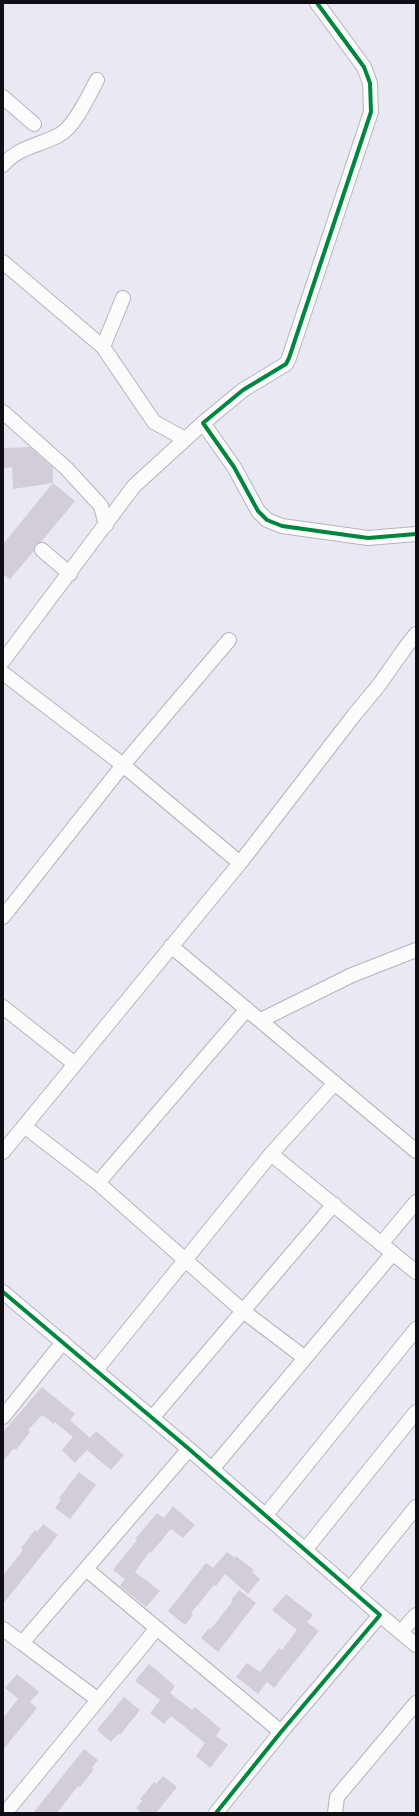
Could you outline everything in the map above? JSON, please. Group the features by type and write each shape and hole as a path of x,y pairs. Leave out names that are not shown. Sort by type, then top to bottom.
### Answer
{"street":[{"path":"5,652 70,574 134,486 203,423 243,390 286,364 289,358 371,112 370,83 364,67 317,3"},
{"path":"3,165 8,159 19,151 60,135 72,122 97,80"},
{"path":"3,97 34,124"},
{"path":"3,262 103,347 154,422 185,440"},
{"path":"103,347 123,298"},
{"path":"3,412 66,468 101,506 106,525"},
{"path":"203,423 234,467 258,511 267,520 282,526 368,538 416,534"},
{"path":"42,550 70,574"},
{"path":"3,1152 240,863 379,685 404,648 416,634"},
{"path":"3,918 123,765 229,640"},
{"path":"3,673 123,765 240,863"},
{"path":"171,946 416,1151"},
{"path":"261,1020 352,975 416,950"},
{"path":"3,1007 75,1064"},
{"path":"98,1183 247,1009"},
{"path":"96,1370 271,1154 335,1083"},
{"path":"24,1126 98,1183 243,1311 305,1358"},
{"path":"271,1154 416,1272"},
{"path":"382,1244 416,1202"},
{"path":"152,1418 334,1204"},
{"path":"212,1469 393,1253"},
{"path":"3,1292 189,1449 416,1645"},
{"path":"265,1516 416,1329"},
{"path":"3,1417 63,1342"},
{"path":"305,1550 416,1412"},
{"path":"22,1643 189,1449"},
{"path":"350,1589 416,1507"},
{"path":"86,1569 280,1732"},
{"path":"216,1813 280,1732 380,1615"},
{"path":"401,1632 416,1615"},
{"path":"5,1811 157,1628"},
{"path":"3,1629 97,1699"},
{"path":"335,1813 337,1797 416,1702"}],"building":[{"path":"30,447 53,468 53,483 13,489 12,467 3,469 3,448"},
{"path":"53,483 75,501 41,542 35,545 34,551 10,579 3,574 3,544"},
{"path":"42,1387 75,1414 70,1420 90,1438 96,1431 124,1455 111,1470 87,1450 75,1463 62,1450 73,1437 55,1422 54,1424 42,1415 28,1430 30,1432 16,1450 14,1448 3,1461 3,1432"},
{"path":"79,1472 96,1485 70,1519 55,1508 61,1500 59,1498"},
{"path":"173,1506 195,1525 183,1538 171,1529 151,1553 150,1551 135,1572 160,1591 146,1607 120,1586 125,1579 113,1570 137,1540 135,1539 157,1513 164,1518"},
{"path":"43,1524 58,1535 3,1604 3,1575 23,1550 21,1548 35,1530 37,1532"},
{"path":"227,1552 235,1558 236,1556 254,1570 252,1572 260,1579 248,1594 225,1574 191,1613 193,1615 185,1625 168,1611 206,1563 213,1568"},
{"path":"239,1590 256,1603 218,1652 201,1638 209,1628 210,1630 233,1601 231,1600"},
{"path":"286,1594 313,1615 307,1622 319,1631 274,1688 267,1682 258,1694 236,1677 247,1663 260,1672 279,1648 282,1650 297,1630 272,1610"},
{"path":"149,1664 175,1686 170,1693 192,1710 195,1707 221,1729 216,1736 228,1745 210,1768 196,1756 205,1743 171,1716 164,1724 150,1713 160,1700 135,1681"},
{"path":"17,1674 39,1692 30,1702 37,1708 3,1750 3,1718 18,1699 5,1688"},
{"path":"124,1697 140,1710 120,1735 118,1734 111,1742 97,1730"},
{"path":"84,1749 98,1760 92,1768 94,1769 80,1787 78,1786 57,1813 33,1813"},
{"path":"163,1776 177,1787 156,1813 141,1813 136,1808 142,1801 140,1799 154,1782 156,1784"}],"cycle path":[{"path":"317,3 364,67 370,83 371,112 286,364 243,390 203,423 234,467 258,511 267,520 282,526 368,538 416,534"},
{"path":"3,1292 189,1449 380,1615 281,1732 216,1813"}]}
